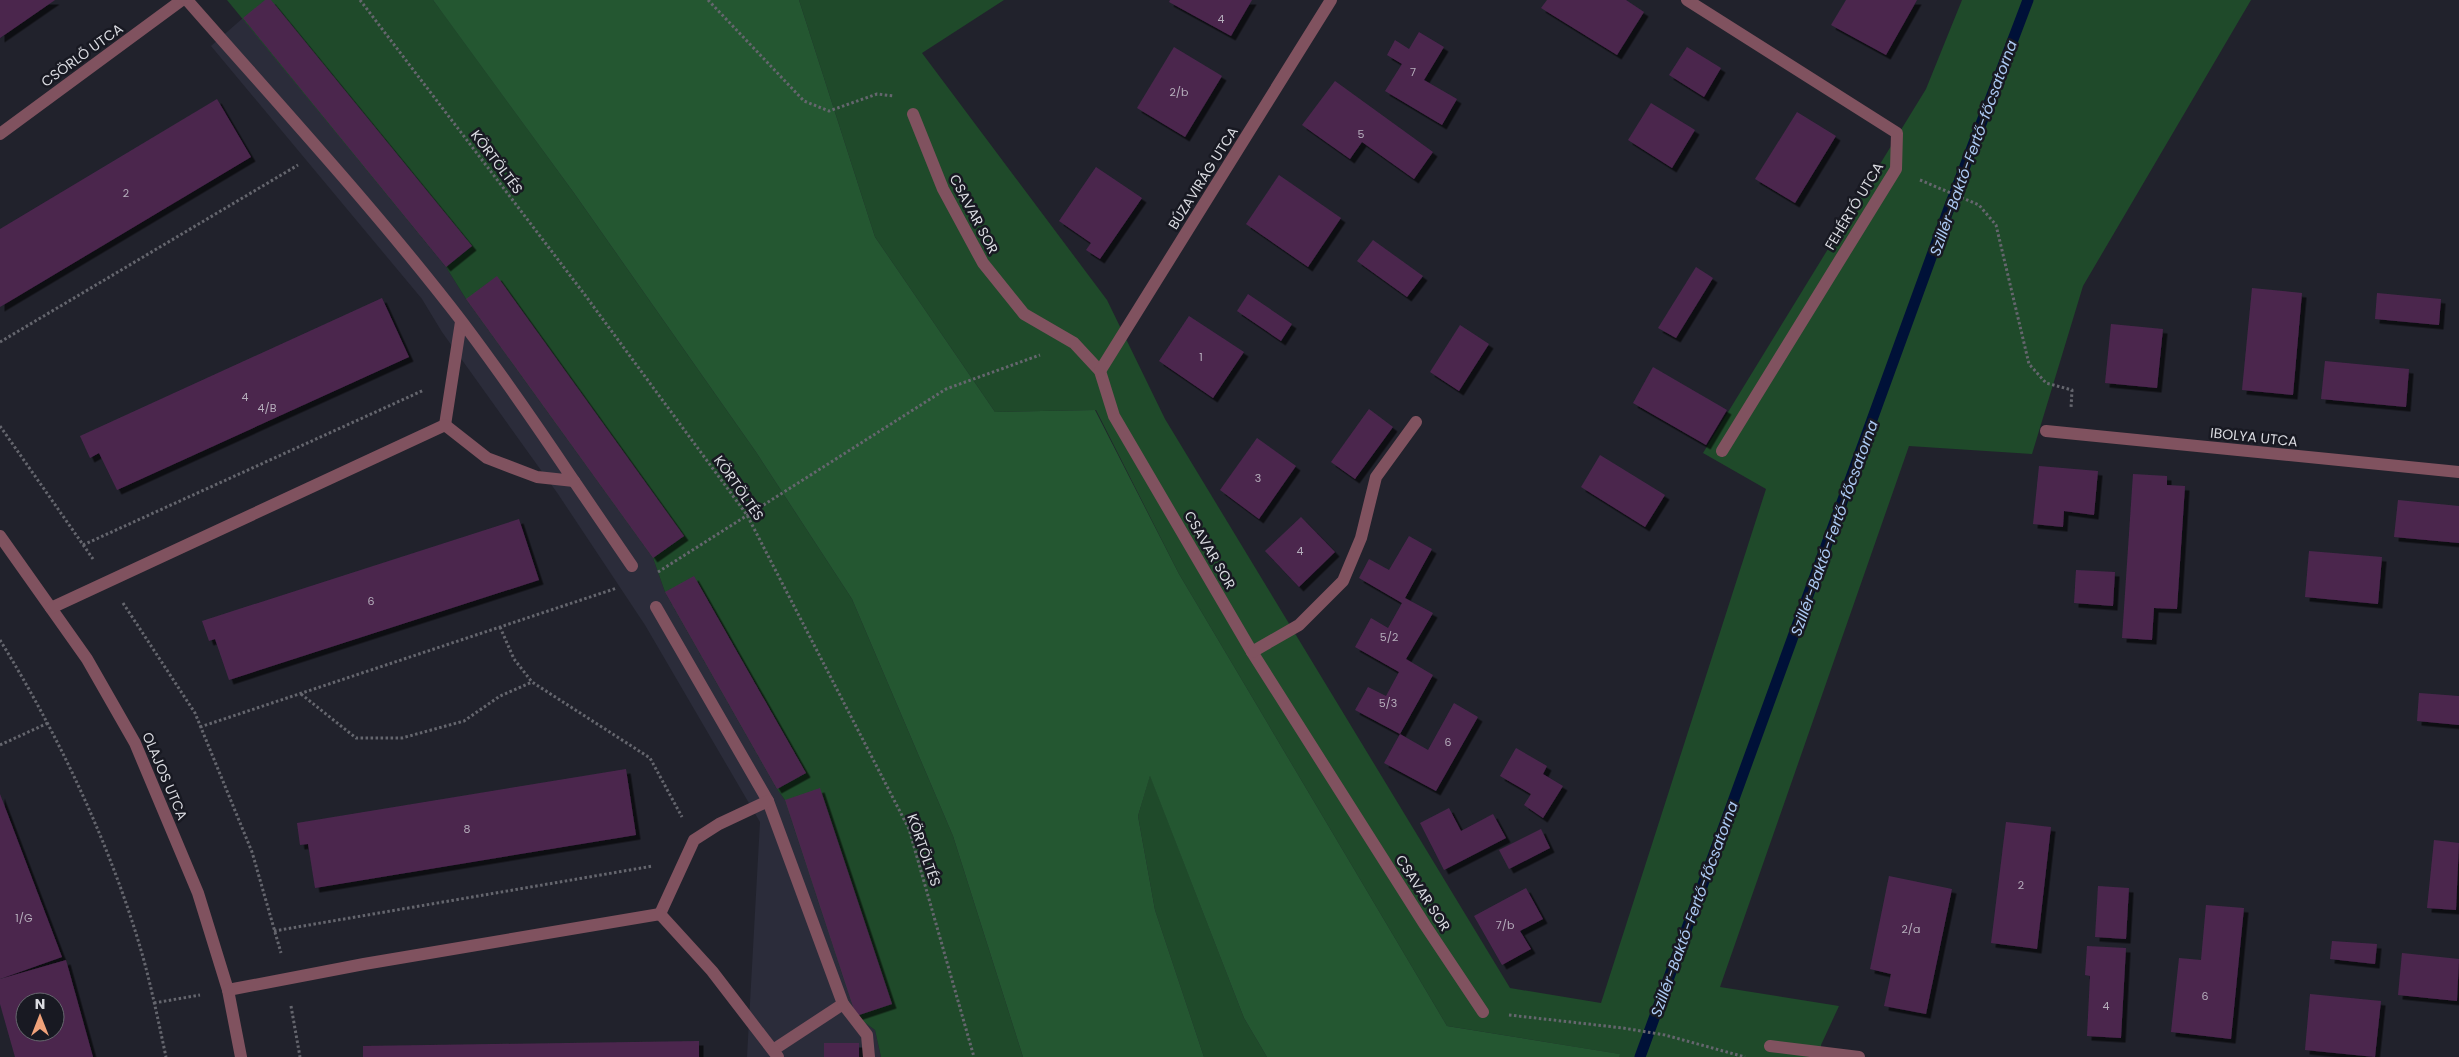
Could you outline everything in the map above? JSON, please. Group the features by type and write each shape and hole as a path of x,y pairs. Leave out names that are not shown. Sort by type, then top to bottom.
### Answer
{"street":[{"name":"CSÖRLŐ UTCA","path":"0,134 182,0"},
{"path":"187,0 321,152 461,322 524,406 632,566"},
{"name":"BÚZAVIRÁG UTCA","path":"1100,371 1332,0"},
{"name":"FEHÉRTÓ UTCA","path":"1687,0 1897,133 1896,168 1722,450"},
{"name":"CSAVAR SOR","path":"913,114 943,189 982,263 1024,314 1074,343 1100,371 1114,416 1252,652 1425,925 1483,1012"},
{"path":"444,425 461,322"},
{"path":"1252,652 1299,625 1343,581 1361,538 1376,477 1416,422"},
{"path":"444,425 487,458 537,477 574,481"},
{"path":"51,608 110,583 444,425"},
{"name":"IBOLYA UTCA","path":"2046,431 2459,472"},
{"name":"OLAJOS UTCA","path":"0,536 88,659 135,743 198,893 228,990 241,1057"},
{"path":"656,607 768,801 843,1004 867,1035 870,1057"},
{"path":"660,914 694,840 718,824 768,801"},
{"path":"660,914 712,971 776,1054 843,1004"},
{"path":"228,990 287,978 660,914"},
{"path":"1770,1046 1833,1056 1859,1057"}],"path":[{"name":"KÖRTÖLTÉS","path":"360,0 585,296 747,515 909,829 974,1057"},
{"path":"708,0 804,101 829,111 877,94 894,96 913,114"},
{"path":"0,342 321,152"},
{"path":"1928,183 1979,205 1996,226 2029,364 2046,383 2072,390 2070,434"},
{"path":"652,576 946,389 1074,343"},
{"path":"83,545 453,377"},
{"path":"0,426 110,583 195,714 252,852 287,978 300,1057"},
{"path":"200,727 623,586"},
{"path":"500,627 514,659 532,682 650,758 694,840"},
{"path":"0,640 32,692 76,779 116,877 143,956 166,1057"},
{"path":"301,694 356,738 402,738 464,721 500,696 532,682"},
{"path":"0,745 48,723"},
{"path":"274,931 684,861"},
{"path":"154,1003 228,990"},
{"path":"1483,1012 1623,1028 1665,1035 1745,1057"}],"shaded area":[{"path":"243,18 446,267 466,299 653,558 665,592 785,800 856,1016 875,1030 881,1057 747,1057 760,822 645,625 558,494 442,332 422,299 211,46"}],"green space":[{"path":"227,0 433,0 574,193 756,452 852,599 953,836 1023,1057 881,1057 875,1030 856,1016 785,800 665,592 653,558 466,299 446,267"},
{"path":"433,0 799,0 875,237 995,412 1095,410 1179,574 1447,1026 1620,1054 1619,1057 1267,1057 1244,1018 1150,776 1138,816 1155,910 1204,1057 1023,1057 953,836 852,599 756,452 574,193"},
{"path":"799,0 1004,0 922,53 1107,300 1165,419 1510,988 1601,1003 1766,489 1703,453 1926,89 1962,0 2251,0 2083,286 2032,454 1909,446 1720,987 1839,1006 1821,1045 1821,1057 1619,1057 1619,1054 1447,1026 1179,574 1096,410 995,412 875,237"},
{"path":"1150,775 1244,1018 1267,1057 1204,1057 1155,910 1138,816"}],"building":[{"path":"0,0 55,0 0,38"},
{"path":"265,0 271,0 472,246 446,267 243,18"},
{"path":"1170,0 1252,0 1231,36 1169,2"},
{"path":"1547,0 1626,0 1644,12 1617,55 1541,8"},
{"path":"1846,0 1917,0 1886,55 1831,25"},
{"path":"1419,32 1444,47 1424,80 1457,99 1442,125 1385,91 1402,64 1387,55 1395,40 1409,49"},
{"path":"1174,47 1222,76 1185,137 1137,108"},
{"path":"1687,47 1721,68 1704,97 1669,75"},
{"path":"1335,81 1433,152 1414,179 1362,142 1350,159 1302,125"},
{"path":"217,99 251,157 0,307 0,229"},
{"path":"1651,103 1695,130 1672,168 1628,140"},
{"path":"1797,112 1836,136 1795,203 1755,179"},
{"path":"1096,167 1142,198 1100,259 1086,250 1091,243 1059,221"},
{"path":"1279,175 1341,218 1308,267 1246,224"},
{"path":"1373,240 1423,276 1407,297 1357,261"},
{"path":"1696,267 1713,278 1676,338 1658,328"},
{"path":"497,276 684,536 653,558 466,299"},
{"path":"2252,288 2302,293 2293,395 2242,390"},
{"path":"2377,293 2441,299 2439,325 2375,319"},
{"path":"1248,294 1292,324 1281,341 1237,311"},
{"path":"382,298 409,357 117,490 99,453 90,458 80,436"},
{"path":"1189,316 1244,352 1213,398 1159,361"},
{"path":"2111,324 2163,329 2157,388 2105,383"},
{"path":"1460,325 1489,344 1459,391 1430,372"},
{"path":"2325,361 2409,369 2406,407 2321,399"},
{"path":"1653,367 1727,410 1706,445 1633,403"},
{"path":"1369,409 1393,427 1355,479 1331,462"},
{"path":"1257,438 1296,466 1259,519 1220,490"},
{"path":"1600,455 1665,495 1645,527 1581,487"},
{"path":"2039,466 2098,471 2094,515 2064,511 2063,527 2033,524"},
{"path":"2133,474 2167,476 2167,485 2185,486 2177,609 2154,608 2152,640 2122,638"},
{"path":"2398,500 2459,506 2459,543 2394,537"},
{"path":"1301,517 1335,552 1299,587 1265,551"},
{"path":"519,519 539,580 229,680 215,639 209,641 202,621"},
{"path":"1409,536 1432,549 1405,598 1433,613 1406,659 1433,675 1400,734 1355,710 1368,687 1386,696 1399,672 1355,647 1371,618 1388,628 1402,603 1359,578 1369,559 1389,570"},
{"path":"2309,551 2382,557 2378,604 2305,597"},
{"path":"2076,570 2115,572 2113,606 2074,603"},
{"path":"694,576 806,773 777,789 665,592"},
{"path":"2419,693 2459,696 2459,725 2417,721"},
{"path":"1454,703 1478,717 1436,791 1384,763 1400,734 1428,750"},
{"path":"1516,748 1547,766 1543,774 1563,786 1543,818 1524,805 1531,794 1500,776"},
{"path":"626,769 636,835 315,888 308,844 300,845 297,823"},
{"path":"820,788 892,1004 856,1016 785,800"},
{"path":"0,794 62,957 0,979"},
{"path":"1449,808 1461,831 1493,814 1506,838 1444,870 1420,823"},
{"path":"2006,822 2051,827 2037,949 1991,943"},
{"path":"1541,829 1550,848 1509,869 1499,850"},
{"path":"2434,840 2459,843 2456,910 2427,908"},
{"path":"1889,876 1952,889 1926,1014 1884,1006 1891,974 1870,969"},
{"path":"2098,886 2129,888 2126,939 2095,937"},
{"path":"1526,888 1543,919 1520,931 1531,949 1502,965 1474,916"},
{"path":"2206,905 2244,908 2231,1039 2171,1032 2179,958 2201,960"},
{"path":"2332,941 2377,944 2375,964 2330,959"},
{"path":"2087,946 2126,948 2121,1038 2087,1036 2090,976 2085,975"},
{"path":"2402,953 2459,959 2457,1001 2398,995"},
{"path":"66,960 93,1057 15,1057 0,1004 0,979"},
{"path":"2310,994 2381,1001 2375,1057 2305,1050"},
{"path":"699,1041 699,1057 363,1057 363,1046"},
{"path":"824,1043 859,1043 859,1057 824,1057"}],"waterway":[{"name":"Szillér-Baktó-Fertő-főcsatorna","path":"1640,1057 1948,211 2028,0"}]}
